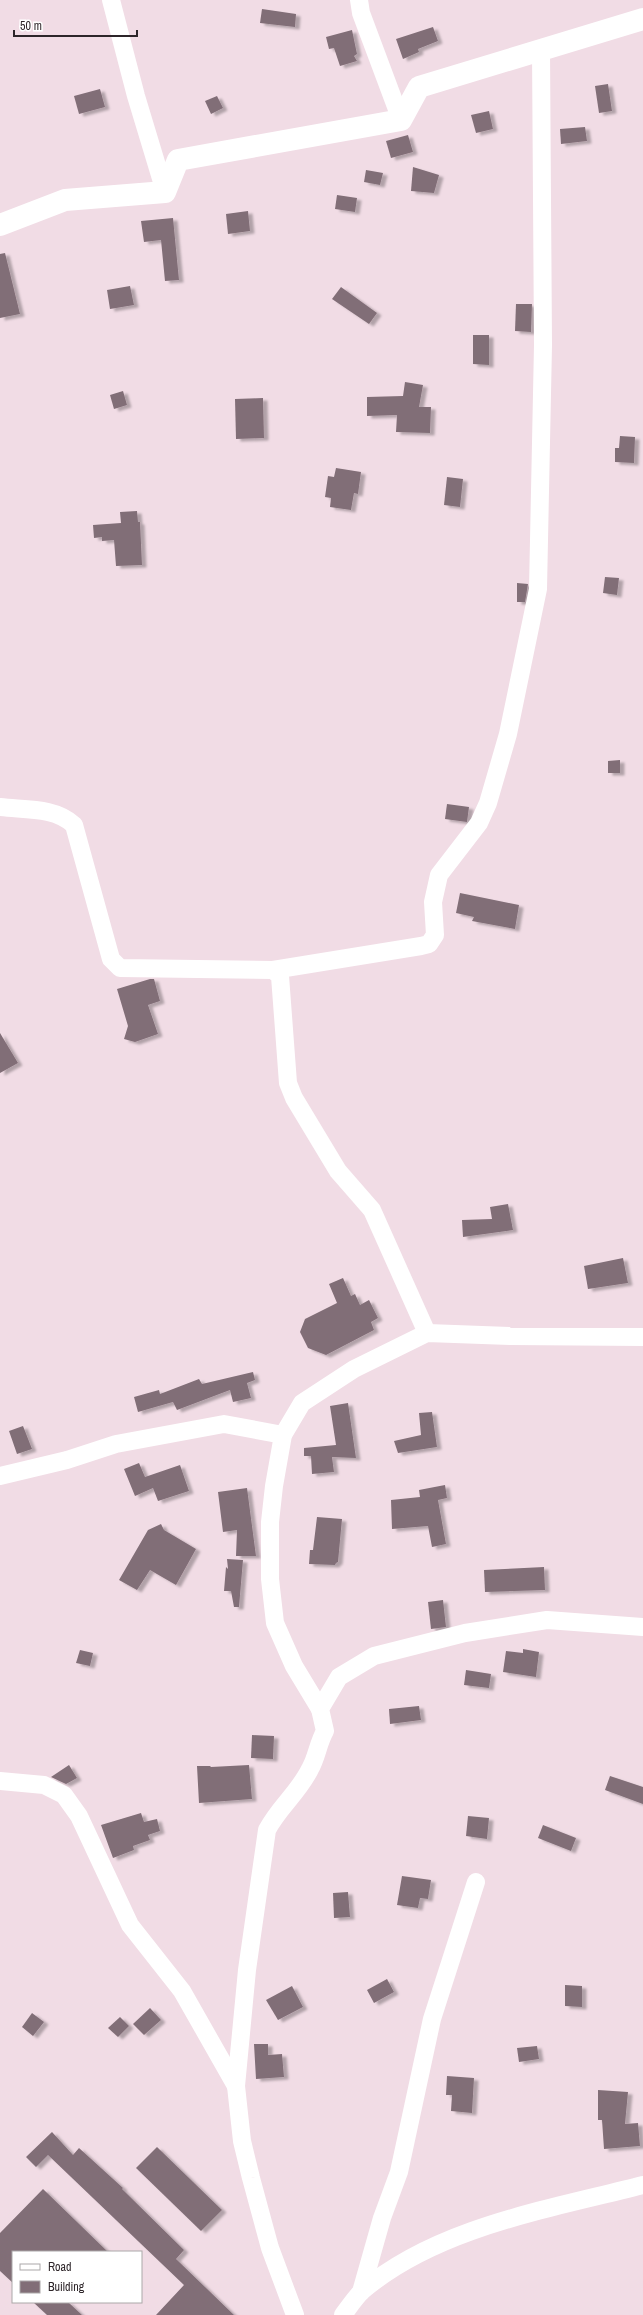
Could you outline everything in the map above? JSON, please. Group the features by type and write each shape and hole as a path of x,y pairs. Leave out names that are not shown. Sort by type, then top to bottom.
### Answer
{"street":[{"path":"111,0 136,96 164,192"},
{"path":"359,0 361,13 401,120"},
{"path":"401,120 419,86 643,19"},
{"path":"0,807 51,812 66,817 74,825 111,959 120,968 273,970 429,944 435,935 433,902 439,875 479,823 488,803 508,734 538,589 543,345 541,50"},
{"path":"164,192 178,160 401,120"},
{"path":"0,225 65,200 164,192"},
{"path":"273,970 280,976 288,1083 294,1098 338,1171 372,1210 427,1332"},
{"path":"295,2315 270,2248 251,2178 242,2141 236,2086 246,1970 267,1830 276,1814 298,1790 311,1768 320,1740 325,1731 320,1709 294,1666 275,1623 270,1579 270,1522 283,1435 302,1403 354,1369 427,1332 510,1336 643,1337"},
{"path":"0,1476 67,1460 116,1444 224,1424 283,1435"},
{"path":"320,1709 339,1677 374,1656 465,1633 547,1620 643,1627"},
{"path":"0,1781 44,1785 64,1795 79,1816 130,1925 150,1953 182,1991 236,2086"},
{"path":"361,2292 382,2218 399,2172 432,2019 476,1882"},
{"path":"343,2315 361,2292 420,2251 497,2223 643,2184"}],"building":[{"path":"262,9 296,14 295,27 260,23"},
{"path":"433,27 438,41 418,49 419,52 403,59 396,39"},
{"path":"352,30 357,54 354,56 357,61 340,66 334,48 329,49 326,37"},
{"path":"608,84 612,111 599,113 595,86"},
{"path":"100,89 105,107 79,114 74,96"},
{"path":"217,96 223,108 211,114 205,101"},
{"path":"489,111 493,129 476,133 471,115"},
{"path":"585,127 587,141 561,144 560,129"},
{"path":"408,135 413,152 391,158 386,141"},
{"path":"413,167 439,175 434,193 411,191"},
{"path":"366,170 383,173 380,185 364,182"},
{"path":"337,195 357,198 355,212 335,209"},
{"path":"248,211 250,231 228,234 226,214"},
{"path":"173,218 179,280 165,281 161,240 144,242 141,221"},
{"path":"5,253 20,314 0,318 0,254"},
{"path":"130,286 134,305 110,309 107,290"},
{"path":"341,287 377,313 369,324 332,299"},
{"path":"516,304 532,304 531,332 515,331"},
{"path":"473,335 489,335 489,365 473,364"},
{"path":"405,382 423,385 419,407 431,407 430,433 396,432 397,415 367,416 367,397 403,396"},
{"path":"123,391 127,405 114,409 110,395"},
{"path":"263,398 264,438 236,439 235,399"},
{"path":"620,436 635,437 634,463 615,462 615,448 619,448"},
{"path":"336,468 361,472 358,494 354,493 351,510 330,507 331,498 325,497 328,476 334,477"},
{"path":"447,477 463,479 460,507 444,505"},
{"path":"137,511 138,522 140,522 142,565 116,566 114,540 102,541 102,537 94,538 93,525 121,523 120,512"},
{"path":"605,577 619,578 617,595 603,593"},
{"path":"517,583 528,584 525,602 517,602"},
{"path":"620,760 620,773 608,773 608,761"},
{"path":"447,804 469,807 467,822 445,819"},
{"path":"460,893 519,905 515,929 472,921 474,917 456,913"},
{"path":"154,979 160,1001 148,1005 158,1034 135,1042 124,1039 128,1026 117,989"},
{"path":"0,1033 18,1063 0,1073"},
{"path":"508,1204 513,1230 463,1237 462,1220 492,1219 490,1207"},
{"path":"623,1258 628,1283 588,1289 584,1266"},
{"path":"343,1278 351,1296 355,1294 360,1305 369,1300 378,1318 371,1322 374,1330 326,1355 308,1348 300,1332 305,1319 337,1303 329,1284"},
{"path":"253,1372 255,1380 247,1383 251,1398 233,1402 230,1390 177,1410 173,1402 138,1412 134,1397 159,1390 160,1394 199,1379 202,1384"},
{"path":"348,1403 356,1458 332,1457 334,1472 312,1474 311,1456 304,1456 304,1448 336,1445 330,1406"},
{"path":"432,1412 437,1447 398,1453 394,1441 421,1435 419,1413"},
{"path":"23,1426 32,1449 17,1454 9,1431"},
{"path":"139,1463 145,1477 180,1465 189,1491 158,1501 153,1488 135,1496 124,1469"},
{"path":"445,1485 447,1498 438,1500 446,1544 432,1547 428,1526 392,1529 391,1500 420,1497 419,1490"},
{"path":"247,1488 256,1556 236,1556 237,1530 223,1532 218,1492"},
{"path":"317,1517 342,1519 338,1562 335,1565 309,1564 310,1550 313,1550"},
{"path":"161,1524 164,1530 196,1549 176,1585 150,1570 137,1590 119,1580 148,1530"},
{"path":"227,1559 243,1560 239,1607 234,1607 231,1591 224,1591 226,1567 228,1569"},
{"path":"544,1567 545,1590 485,1592 484,1570"},
{"path":"443,1600 446,1627 431,1629 428,1602"},
{"path":"523,1649 539,1652 536,1677 503,1672 506,1651 523,1653"},
{"path":"80,1650 93,1653 90,1666 76,1663"},
{"path":"466,1670 491,1674 489,1688 464,1685"},
{"path":"419,1706 421,1720 390,1724 389,1709"},
{"path":"252,1735 274,1736 273,1759 251,1758"},
{"path":"69,1765 77,1778 66,1784 51,1777"},
{"path":"249,1765 252,1799 199,1803 197,1766 211,1767"},
{"path":"610,1776 643,1787 643,1804 605,1790"},
{"path":"141,1813 144,1822 157,1819 160,1831 148,1835 150,1840 133,1846 134,1850 113,1858 101,1825"},
{"path":"468,1816 489,1818 487,1839 466,1836"},
{"path":"543,1825 576,1838 571,1851 538,1838"},
{"path":"402,1876 431,1880 428,1899 420,1898 418,1908 397,1905"},
{"path":"348,1892 350,1917 334,1918 333,1893"},
{"path":"387,1979 394,1992 374,2003 367,1990"},
{"path":"565,1985 582,1986 582,2007 565,2006"},
{"path":"292,1986 303,2007 278,2020 266,2000"},
{"path":"150,2008 161,2020 144,2035 133,2024"},
{"path":"32,2013 44,2022 33,2036 22,2027"},
{"path":"120,2017 129,2026 118,2037 108,2028"},
{"path":"254,2044 268,2044 268,2055 282,2054 284,2077 256,2079"},
{"path":"537,2046 539,2059 519,2062 517,2048"},
{"path":"447,2076 474,2078 472,2113 451,2111 452,2095 446,2095"},
{"path":"598,2090 628,2092 625,2124 638,2123 640,2146 604,2149 602,2120 598,2120"},
{"path":"52,2132 73,2155 79,2148 123,2188 122,2189 184,2250 176,2259 234,2315 156,2315 184,2285 48,2155 36,2167 26,2157"},
{"path":"157,2147 222,2210 201,2231 136,2168"},
{"path":"43,2189 107,2251 12,2251 12,2282 0,2271 0,2233"},
{"path":"34,2303 69,2303 82,2315 47,2315"}]}
